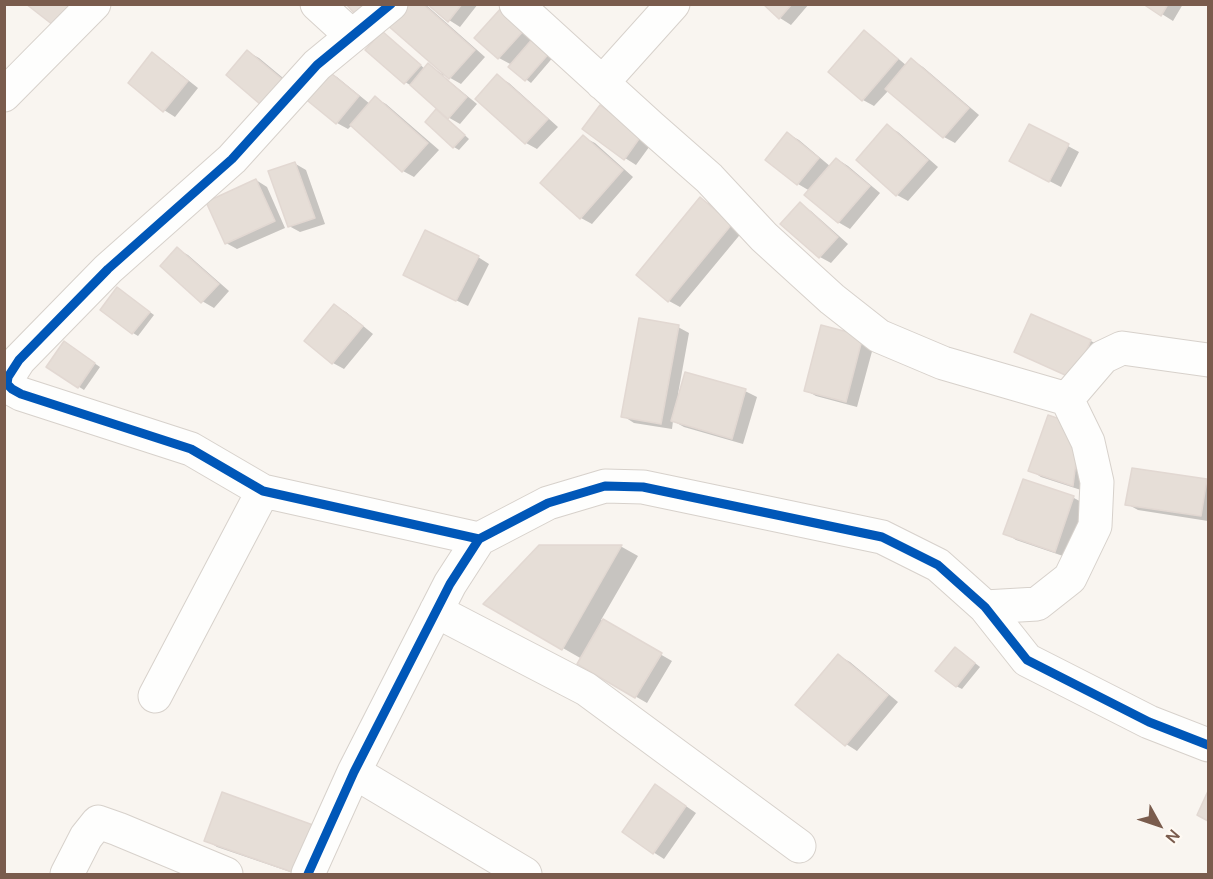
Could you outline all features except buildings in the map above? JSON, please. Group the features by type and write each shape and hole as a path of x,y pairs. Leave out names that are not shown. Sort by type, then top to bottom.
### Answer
{"street":[{"path":"4,95 94,4"},
{"path":"317,4 352,36"},
{"path":"391,4 317,66 232,159 108,269 19,360 8,377 7,384 21,394 191,449 263,491 479,539"},
{"path":"516,4 709,178 764,237 832,299 879,336 943,363 1067,399 1089,442 1097,482 1095,526 1070,578 1036,604 986,608"},
{"path":"602,82 673,4"},
{"path":"1067,399 1103,357 1122,348 1209,360"},
{"path":"308,874 354,772 436,611 450,584 479,539 548,503 606,486 644,487 882,537 938,565 986,608 1027,660 1149,722 1209,745"},
{"path":"155,696 263,491"},
{"path":"436,611 586,689 799,846"},
{"path":"354,772 525,874"},
{"path":"67,874 86,837 98,822 226,874"}],"cycle path":[{"path":"391,4 317,65 232,159 108,269 19,360 8,377 7,384 21,394 191,449 263,491 479,539"},
{"path":"308,874 354,772 450,584 479,539 548,503 605,486 643,487 882,537 938,565 985,607 1027,660 1149,722 1208,745"}]}
